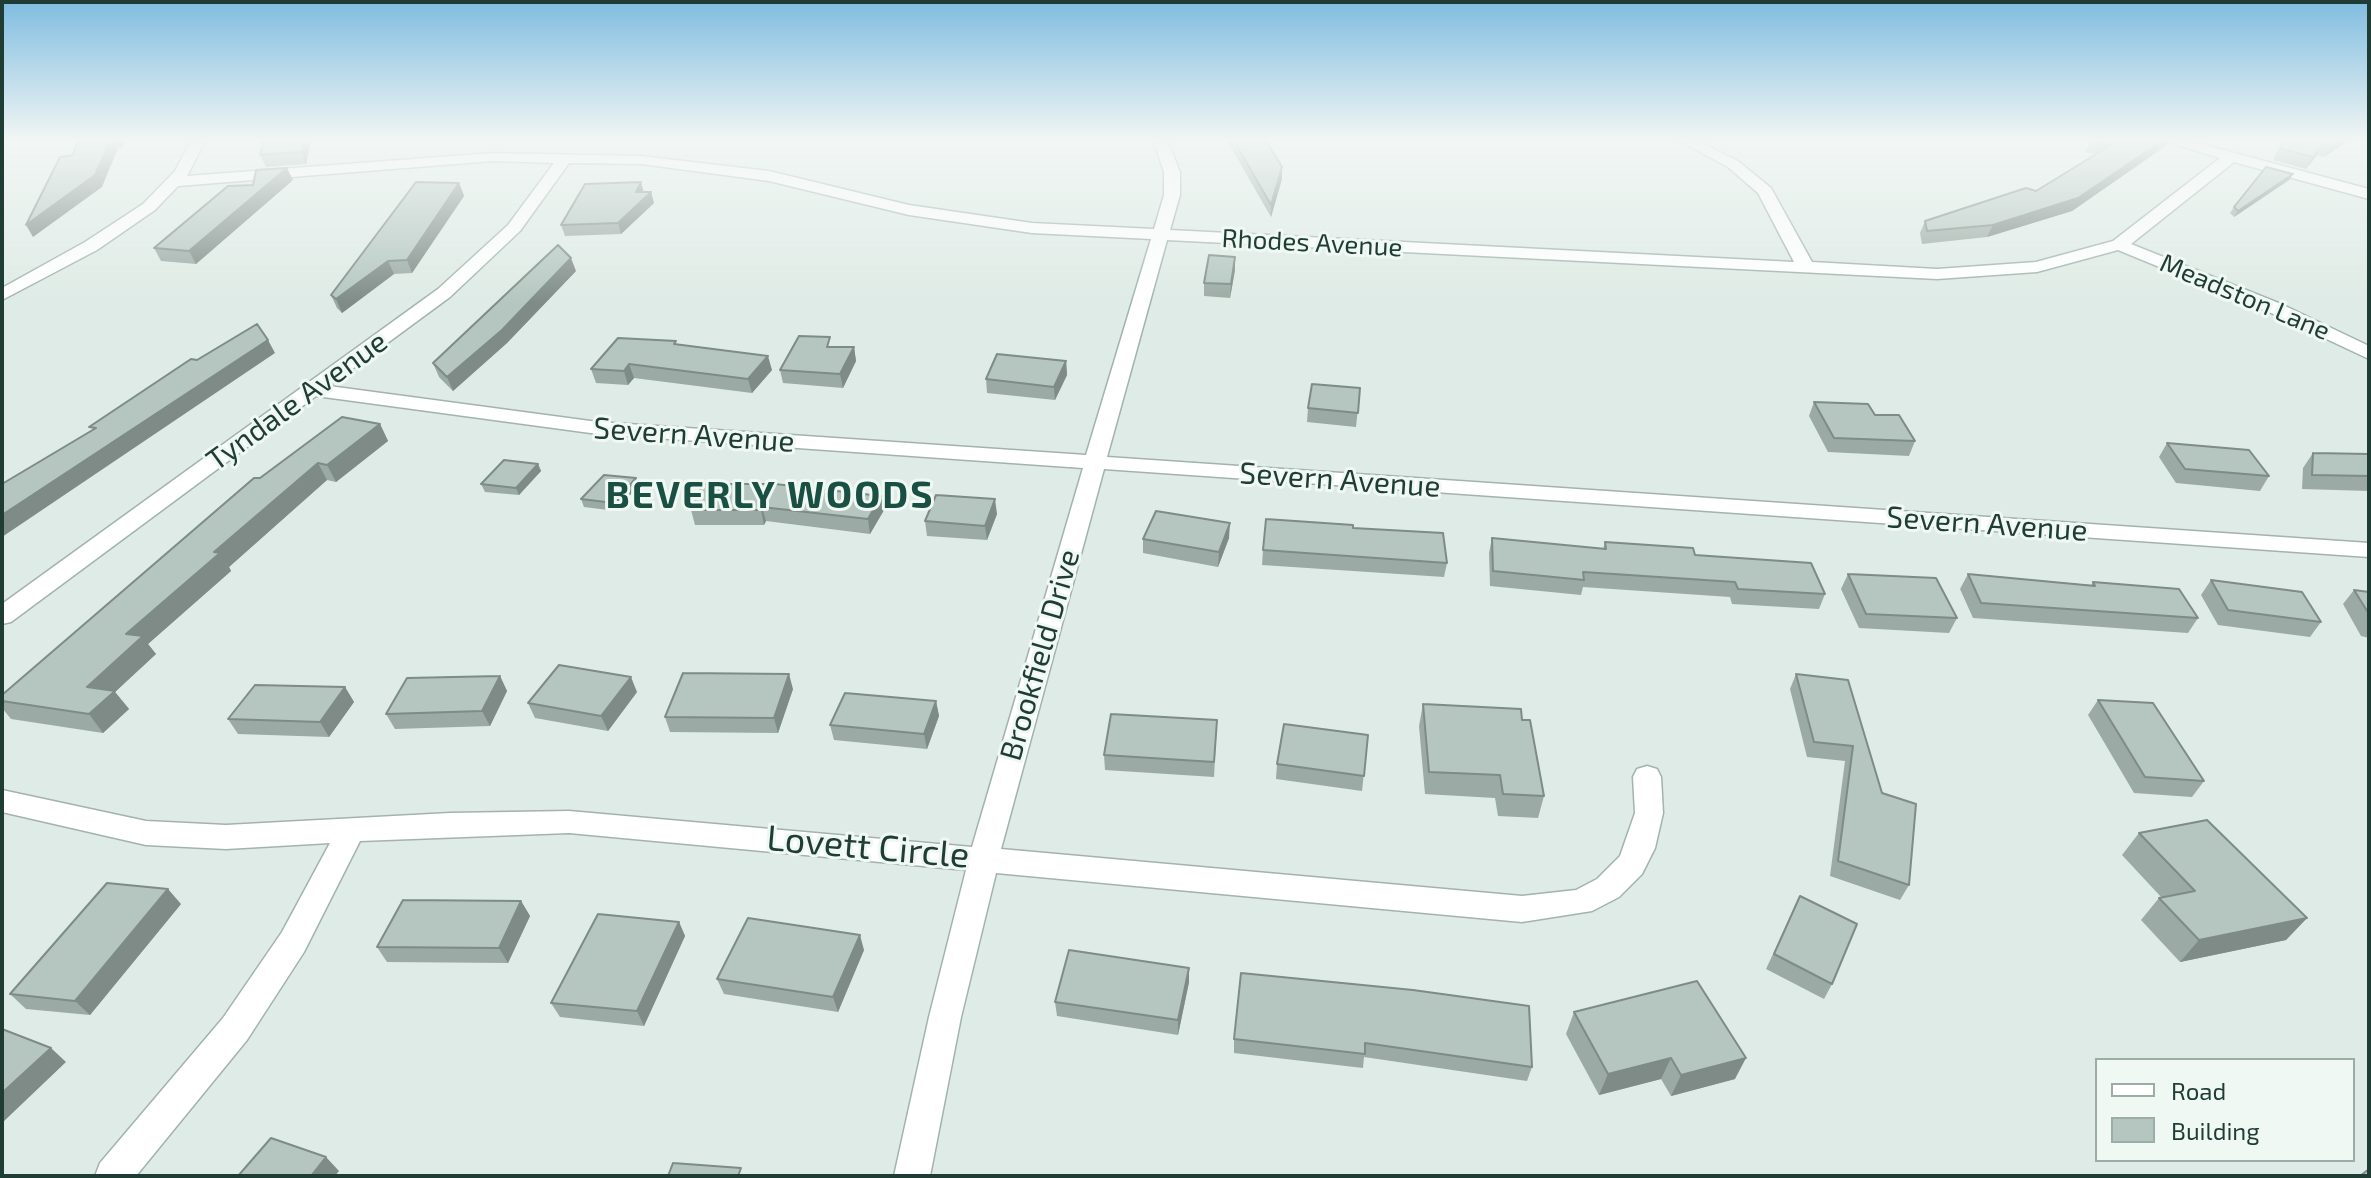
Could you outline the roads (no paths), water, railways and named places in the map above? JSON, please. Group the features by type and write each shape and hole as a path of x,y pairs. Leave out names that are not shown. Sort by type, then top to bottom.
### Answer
{"street":[{"path":"2,295 120,228 161,194"},
{"name":"Tyndale Avenue","path":"2,616 314,390 468,272 514,228 539,194"},
{"name":"Rhodes Avenue","path":"838,194 987,223 1162,235 1923,274 1991,272 2078,258 2119,245 2184,194"},
{"name":"Brookfield Drive","path":"912,1176 945,1017 984,859 1172,194"},
{"path":"1767,194 1807,269"},
{"name":"Meadston Lane","path":"2119,245 2275,308 2369,353"},
{"name":"Severn Avenue","path":"314,390 598,428 2369,550"},
{"name":"Lovett Circle","path":"2,801 74,820 146,833 226,837 569,822 1522,909 1563,907 1608,888 1631,865 1640,848 1649,813 1647,777"},
{"path":"113,1176 235,1029 293,942 351,830"}],"district":[{"name":"BEVERLY WOODS","path":"770,495"}]}
